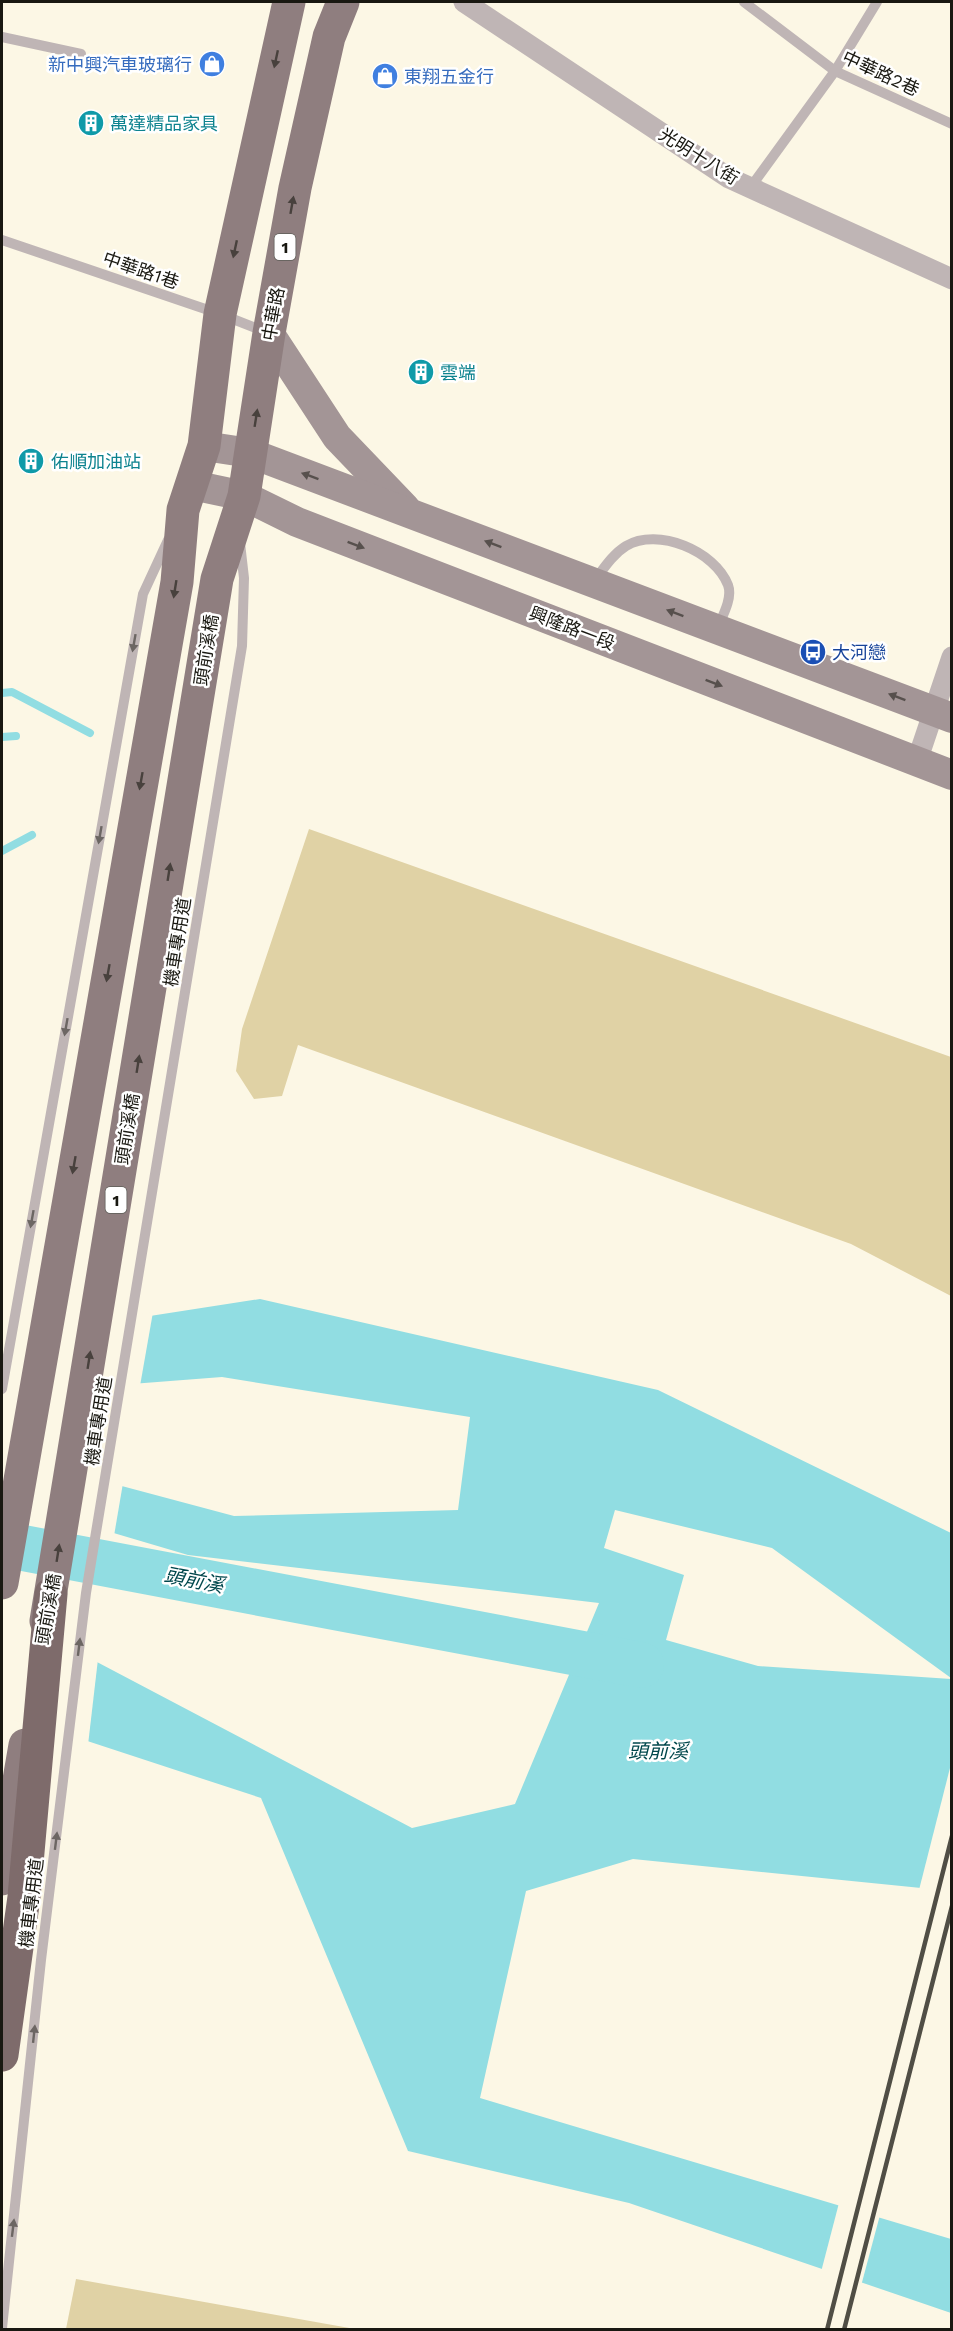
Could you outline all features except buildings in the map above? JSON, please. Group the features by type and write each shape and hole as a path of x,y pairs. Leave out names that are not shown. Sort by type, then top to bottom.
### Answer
{"highway":[{"path":"2,2055 24,1897 51,1594"}],"main road":[{"path":"2,1583 177,582 187,497 204,446 220,314 289,2"},
{"name":"中華路","path":"241,510 295,188 328,37 343,2"},
{"name":"頭前溪橋","path":"2,1880 217,579 241,510"}],"street":[{"name":"光明十八街","path":"464,2 729,177 951,279"},
{"path":"269,333 337,437 409,512"},
{"path":"204,446 250,453 944,715"},
{"name":"興隆路一段","path":"187,497 297,522 951,775"},
{"path":"917,761 944,715 951,657"}],"lane":[{"name":"中華路2巷","path":"744,2 835,71 951,124"},
{"path":"750,188 835,71 877,2"},
{"path":"2,38 81,54"},
{"name":"中華路1巷","path":"2,240 220,314 269,333"},
{"path":"2,1389 143,594 187,497"},
{"name":"機車專用道","path":"2,2328 41,1960 86,1593 242,646 244,578 241,510"},
{"path":"594,582 609,561 627,546 651,538 678,544 711,560 728,586 726,608 717,629"}],"shaded area":[{"path":"309,829 951,1057 951,1296 851,1244 298,1045 282,1096 254,1099 236,1071 242,1029"},
{"path":"76,2279 355,2329 66,2329"}],"water":[{"name":"頭前溪","path":"260,1299 658,1390 951,1533 951,1678 772,1548 615,1510 604,1548 684,1575 666,1640 758,1666 951,1679 951,1891 633,1859 526,1891 480,2098 951,2239 951,2313 629,2203 408,2151 261,1798 2,1713 2,1612 412,1828 515,1804 599,1603 188,1555 2,1500 2,1454 234,1516 458,1510 470,1417 222,1377 2,1394 2,1339"}],"pier":[{"path":"153,1312 140,1386 2,1397 2,1336"},
{"path":"2,1451 123,1483 114,1536 2,1503"},
{"path":"2,1609 98,1659 88,1745 2,1716"},
{"path":"951,1764 952,1894 919,1890"},
{"path":"839,2203 880,2215 861,2286 821,2272"}],"waterway":[{"path":"2,693 12,692 90,733"},
{"path":"2,737 16,736"},
{"path":"2,851 32,835"},
{"name":"頭前溪","path":"2,1544 641,1665"}],"railway":[{"path":"827,2330 952,1836"},
{"path":"844,2330 952,1906"}],"place":[{"name":"新中興汽車玻璃行","path":"212,64"},
{"name":"東翔五金行","path":"385,76"},
{"name":"萬達精品家具","path":"91,123"},
{"name":"雲端","path":"421,372"},
{"name":"佑順加油站","path":"31,461"},
{"name":"大河戀","path":"813,652"}]}
